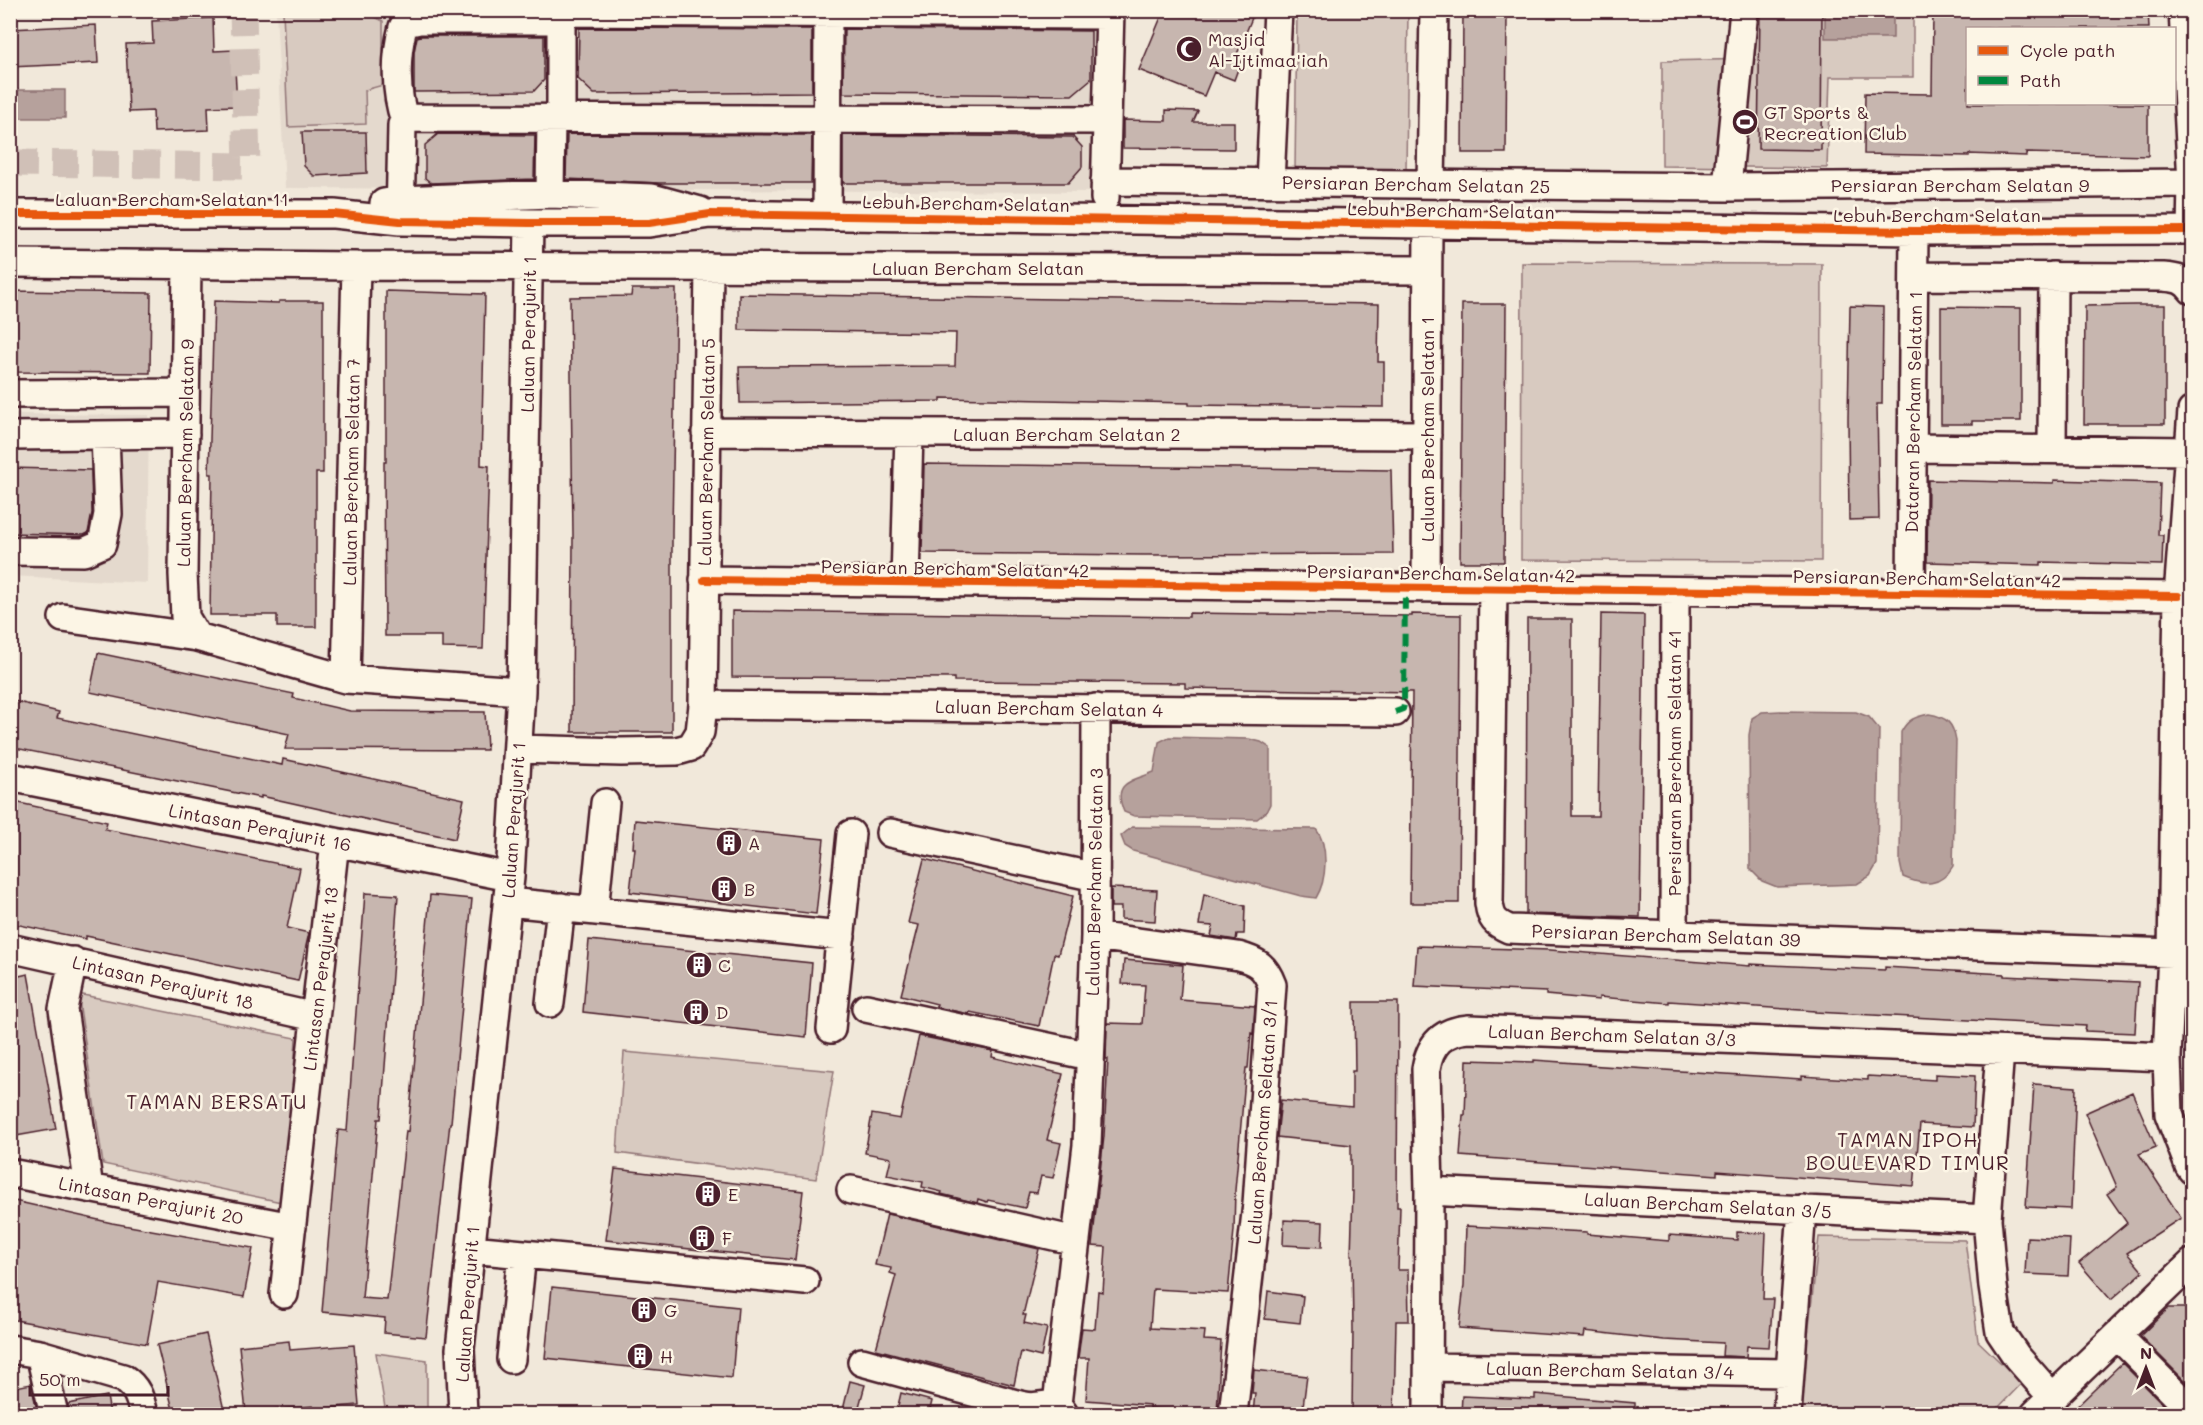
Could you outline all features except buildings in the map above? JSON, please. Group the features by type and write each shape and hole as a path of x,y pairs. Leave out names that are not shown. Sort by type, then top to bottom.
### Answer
{"street":[{"path":"1270,182 1278,10"},
{"path":"1431,184 1434,10"},
{"path":"1727,186 1744,10"},
{"path":"2183,10 2192,183 2192,230"},
{"path":"827,216 828,12"},
{"path":"405,121 398,102 399,43 403,27 419,20 561,14 1110,13 1104,220"},
{"path":"550,194 561,14"},
{"path":"400,210 402,125 410,118 1107,120"},
{"name":"Persiaran Bercham Selatan 25","path":"1105,181 1727,186"},
{"name":"Persiaran Bercham Selatan 9","path":"1727,186 2192,183"},
{"path":"400,210 445,197 550,194 652,198 710,214"},
{"path":"445,197 470,206 514,209 523,214 529,223"},
{"path":"529,223 539,214 555,207 624,207 652,198"},
{"path":"400,210 529,223 649,223 710,214"},
{"name":"Laluan Bercham Selatan 11","path":"10,213 334,213 400,210"},
{"name":"Lebuh Bercham Selatan","path":"710,214 1914,231 2192,230"},
{"name":"Laluan Perajurit 1","path":"463,1414 460,1349 509,889 518,748 521,691 529,223"},
{"name":"Laluan Bercham Selatan 1","path":"1426,588 1428,225"},
{"name":"Dataran Bercham Selatan 1","path":"1911,593 1914,231"},
{"path":"10,263 529,267"},
{"name":"Laluan Bercham Selatan 9","path":"187,265 183,574 185,617 197,637"},
{"name":"Laluan Bercham Selatan 7","path":"346,679 356,266"},
{"name":"Laluan Bercham Selatan","path":"529,267 1427,270"},
{"name":"Laluan Bercham Selatan 5","path":"518,748 621,752 677,751 691,747 700,732 704,705 709,267"},
{"path":"1915,276 2053,276 2186,285"},
{"path":"2052,448 2053,276"},
{"path":"10,394 185,393"},
{"path":"2193,411 2178,596 2185,698 2179,963 2167,1057 2169,1114 2189,1166 2193,1170"},
{"name":"Laluan Bercham Selatan 2","path":"706,432 1427,435"},
{"path":"904,582 909,433"},
{"path":"10,436 185,434"},
{"path":"10,551 84,552 102,544 108,513 105,435"},
{"path":"1913,448 2191,451"},
{"name":"Persiaran Bercham Selatan 42","path":"704,580 2178,596"},
{"name":"Persiaran Bercham Selatan 39","path":"1492,589 1490,915 1496,923 1509,929 2179,963"},
{"name":"Persiaran Bercham Selatan 41","path":"1674,936 1675,591"},
{"path":"63,618 197,637 346,679 521,691"},
{"name":"Laluan Bercham Selatan 4","path":"704,705 1395,712"},
{"name":"Laluan Bercham Selatan 3","path":"1061,1409 1087,1145 1095,936 1096,708"},
{"name":"Lintasan Perajurit 16","path":"10,777 335,842 509,889 561,907 841,936"},
{"path":"594,911 605,803"},
{"path":"890,833 1096,877"},
{"path":"831,1029 851,834"},
{"name":"Lintasan Perajurit 13","path":"284,1294 335,842"},
{"path":"550,1003 561,907"},
{"name":"Laluan Bercham Selatan 3/1","path":"1095,936 1255,960 1267,973 1272,985 1257,1204 1233,1414"},
{"name":"Lintasan Perajurit 18","path":"10,948 315,1017"},
{"path":"73,961 63,1009 89,1188"},
{"path":"866,1008 1090,1056"},
{"name":"Laluan Bercham Selatan 3/3","path":"1428,1414 1429,1191 1425,1069 1434,1045 1444,1036 1456,1030 1478,1029 2167,1057"},
{"path":"2000,1051 1987,1219 1993,1287 2000,1332 2017,1357 2044,1406 2117,1335 2188,1275"},
{"name":"Lintasan Perajurit 20","path":"10,1173 292,1227"},
{"path":"851,1190 1076,1241"},
{"name":"Laluan Bercham Selatan 3/5","path":"1429,1191 1987,1219"},
{"path":"1787,1414 1802,1209"},
{"path":"471,1249 805,1281"},
{"path":"511,1359 522,1254"},
{"path":"2117,1335 2178,1408"},
{"path":"10,1349 40,1354 123,1378 132,1384 140,1396 144,1414"},
{"path":"40,1354 54,1414"},
{"path":"862,1362 1020,1405 1061,1409"},
{"name":"Laluan Bercham Selatan 3/4","path":"1429,1367 1790,1373"}],"shaded area":[{"path":"718,10 1104,16 1101,192 285,188 276,11"},
{"path":"283,11 363,11 383,21 383,85 365,90 366,124 288,127"},
{"path":"1297,11 1408,11 1406,172 1295,171"},
{"name":"GT Sports & Recreation Club","path":"1755,11 1913,11 1913,77 1830,77 1827,168 1662,166 1662,61 1755,59"},
{"path":"1825,11 1893,11 1893,38 1825,38"},
{"path":"11,90 65,90 65,118 11,118"},
{"path":"1522,263 1822,264 1821,561 1521,560"},
{"path":"10,414 149,415 147,583 11,576"},
{"path":"1762,712 1856,712 1869,717 1879,729 1877,864 1870,876 1857,884 1777,887 1762,881 1750,869 1749,735 1752,718"},
{"path":"1929,714 1945,719 1951,725 1956,741 1953,866 1943,878 1925,883 1903,877 1900,863 1901,732 1912,719"},
{"path":"1169,737 1249,739 1261,742 1270,748 1270,804 1266,812 1257,819 1134,816 1124,812 1120,794 1122,788 1132,780 1154,772 1159,742"},
{"path":"1132,827 1316,829 1325,854 1320,891 1316,898 1301,896 1133,851 1125,846 1121,836"},
{"path":"78,994 296,1038 286,1203 103,1164"},
{"path":"624,1052 834,1071 816,1179 617,1153"},
{"path":"1819,1237 1965,1240 1978,1341 2022,1383 1992,1414 1799,1414"},
{"path":"376,1353 427,1360 427,1414 386,1414"}],"tunnel":[{"path":"10,163 247,166 243,10"}],"marked path":[{"path":"1395,712 1403,709 1404,705 1405,588"}],"cycle path":[{"path":"10,214 334,214 400,221 529,223 649,223 710,214 1914,231 2192,230"},
{"path":"704,580 2178,596"}],"place":[{"name":"Masjid Al-Ijtimaa'iah","path":"1189,49"},
{"name":"GT Sports & Recreation Club","path":"1745,122"},
{"name":"A","path":"729,843"},
{"name":"B","path":"724,889"},
{"name":"C","path":"699,965"},
{"name":"D","path":"696,1012"},
{"name":"E","path":"708,1194"},
{"name":"F","path":"702,1238"},
{"name":"G","path":"644,1310"},
{"name":"H","path":"640,1356"}],"district":[{"name":"TAMAN BERSATU","path":"217,1101"},
{"name":"TAMAN IPOH BOULEVARD TIMUR","path":"1908,1150"}]}
